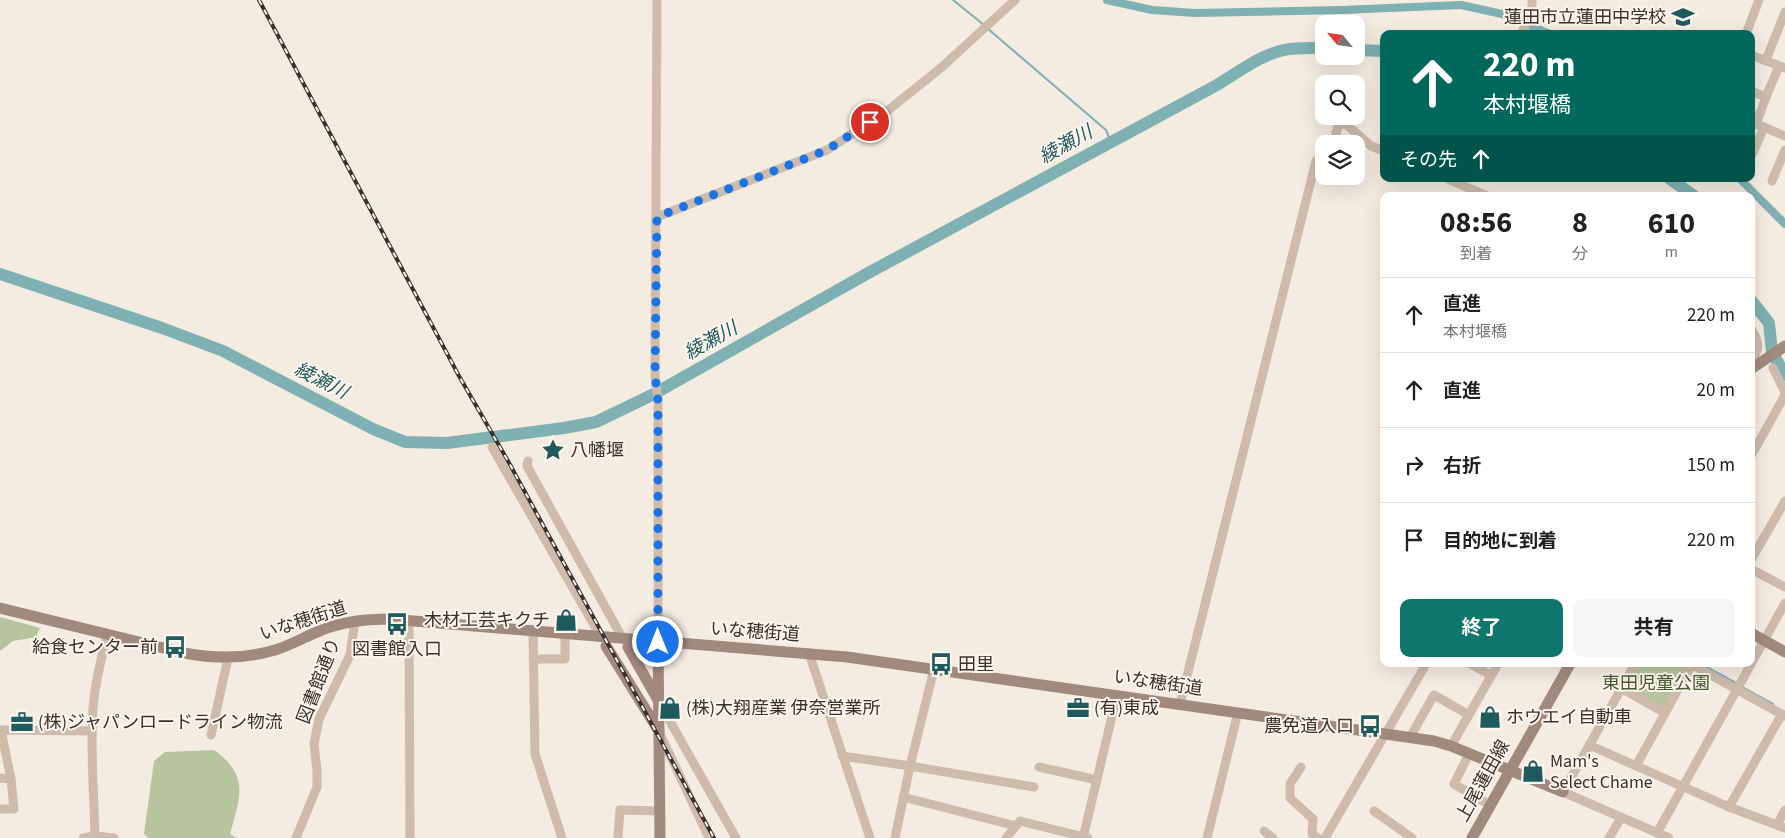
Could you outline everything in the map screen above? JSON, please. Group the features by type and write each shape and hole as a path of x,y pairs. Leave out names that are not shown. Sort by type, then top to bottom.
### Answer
{"street":[{"path":"657,0 655,375 658,401 660,838"},
{"path":"657,217 827,150 886,112 942,67 1016,0"},
{"path":"1523,30 1532,7 1532,0"},
{"path":"1748,30 1759,0"},
{"path":"1766,60 1785,12"},
{"path":"1755,56 1782,67 1766,97 1757,124 1755,138"},
{"path":"1755,93 1766,97"},
{"path":"1336,135 1339,123 1347,125 1358,135"},
{"path":"1757,124 1785,136"},
{"path":"1365,141 1371,146 1380,149"},
{"path":"1772,181 1785,150"},
{"path":"1180,704 1315,165"},
{"path":"1455,182 1478,192"},
{"path":"1755,337 1758,344 1757,359"},
{"path":"1757,359 1785,346"},
{"path":"1755,449 1785,394 1773,368"},
{"path":"492,447 603,642 659,731 709,838"},
{"path":"528,461 527,466 736,838"},
{"path":"1755,553 1785,501"},
{"path":"1755,571 1785,587"},
{"path":"1755,657 1785,604"},
{"name":"いな穂街道","path":"0,608 198,656 228,658 276,650 323,630 355,621 390,619 533,630 603,642 658,642 809,653 934,669 1434,741 1452,746 1563,792"},
{"path":"409,620 410,838"},
{"name":"図書館通り","path":"296,838 317,787 314,744 319,719 350,655 355,621"},
{"path":"533,630 536,754 562,838"},
{"path":"533,659 565,659 565,634"},
{"path":"95,836 92,730 96,683 107,635"},
{"path":"1755,635 1785,652"},
{"path":"809,653 870,838"},
{"path":"210,735 228,658"},
{"path":"1328,836 1424,667"},
{"path":"1476,667 1491,675"},
{"path":"1452,746 1496,667"},
{"name":"上尾蓮田線","path":"1472,838 1568,667"},
{"path":"1633,667 1563,792 1669,838"},
{"path":"1636,766 1690,667"},
{"path":"1697,667 1783,715 1729,807"},
{"path":"1657,833 1749,667"},
{"path":"895,838 910,766 934,669"},
{"path":"1621,688 1665,713"},
{"path":"1006,838 1020,821 1085,838 1117,695"},
{"path":"1412,738 1434,696 1469,715"},
{"path":"1207,838 1238,712"},
{"path":"0,808 14,809 11,778 1,730 92,730"},
{"path":"1589,745 1729,807 1781,826 1785,810"},
{"path":"1469,754 1454,784 1490,805"},
{"path":"842,756 1034,787"},
{"path":"1039,767 1097,780"},
{"path":"1301,767 1290,784 1290,798 1313,819 1312,834 1318,838"},
{"path":"0,778 11,778"},
{"path":"903,797 1016,826"},
{"path":"618,838 620,810 660,811"},
{"path":"1374,811 1412,838"},
{"path":"1609,838 1621,818"},
{"path":"1264,831 1274,838"},
{"path":"83,838 95,836 114,838"}],"green space":[{"path":"0,617 40,628 36,637 13,641 0,651"},
{"name":"東田児童公園","path":"1636,667 1687,667 1664,709 1624,687"},
{"path":"214,750 233,769 238,778 239,798 230,834 237,838 149,838 144,834 154,761 165,752"}],"waterway":[{"path":"953,0 984,25"},
{"path":"1107,0 1152,10 1195,13 1461,5 1502,14 1540,30"},
{"path":"987,28 1106,130 1111,142"},
{"name":"綾瀬川","path":"0,274 162,328 223,351 373,429 405,442 447,443 564,428 596,422 652,395 870,272 1217,85 1258,60 1275,52 1289,49 1315,48"},
{"name":"綾瀬川","path":"1365,50 1380,51"},
{"name":"綾瀬川","path":"1674,182 1688,192"},
{"path":"1743,182 1753,192"},
{"path":"1755,194 1785,224"},
{"name":"綾瀬川","path":"1755,305 1769,323 1772,352 1785,375"},
{"path":"1707,667 1736,683"},
{"path":"1742,687 1773,704"}],"railway":[{"path":"259,0 459,376 508,461 714,838"}],"place":[{"name":"蓮田市立蓮田中学校","path":"1683,17"},
{"name":"八幡堰","path":"553,450"},
{"name":"木材工芸キクチ","path":"566,620"},
{"name":"図書館入口","path":"397,624"},
{"name":"給食センター前","path":"175,647"},
{"name":"田里","path":"941,664"},
{"name":"(株)大翔産業 伊奈営業所","path":"670,708"},
{"name":"(有)東成","path":"1078,708"},
{"name":"ホウエイ自動車","path":"1490,717"},
{"name":"(株)ジャパンロードライン物流","path":"22,722"},
{"name":"農免道入口","path":"1370,726"},
{"name":"Mam's Select Chame","path":"1533,771"}],"route":[{"path":"658,642 658,401 655,375 657,217 827,150 870,122"}]}
